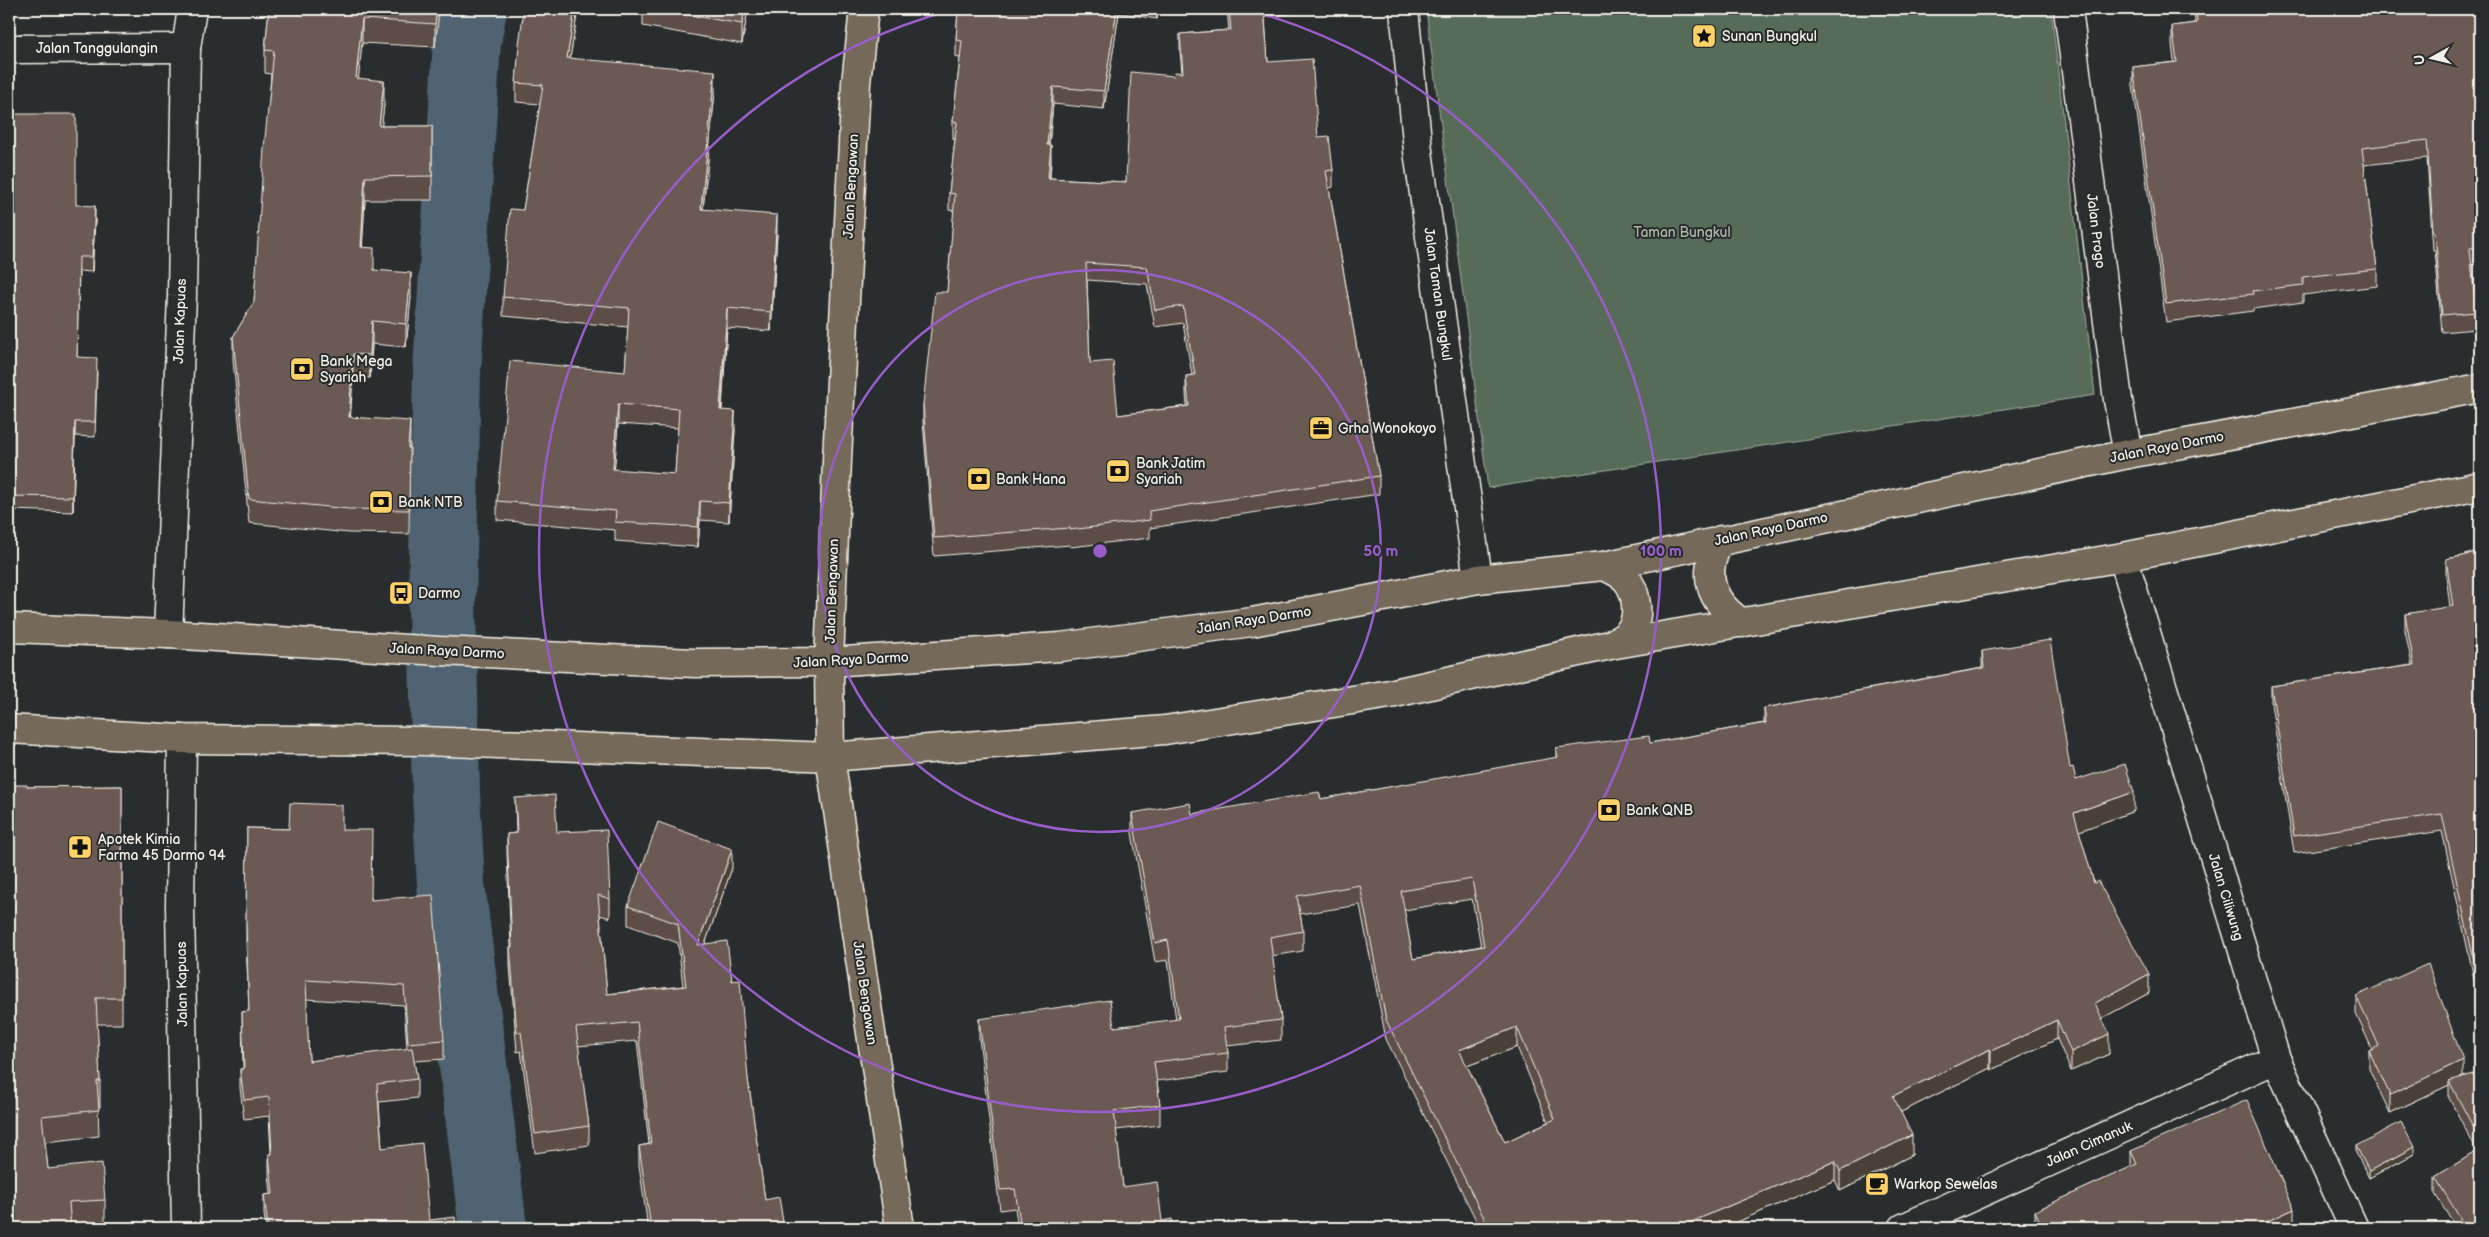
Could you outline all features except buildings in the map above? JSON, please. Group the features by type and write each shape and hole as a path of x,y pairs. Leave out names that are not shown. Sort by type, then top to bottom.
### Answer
{"main road":[{"name":"Jalan Bengawan","path":"864,9 856,83 829,662 830,757 900,1228"},
{"name":"Jalan Raya Darmo","path":"9,628 168,634 440,651 694,662 829,662 1060,647 1252,622 1478,579 1604,566 2128,454 2480,388"},
{"path":"9,729 182,739 423,741 830,757 1165,730 1390,694 1610,645 2123,557 2480,486"},
{"path":"1720,540 1714,550 1710,569 1714,592 1729,615 1742,623"},
{"path":"1604,566 1623,576 1629,582 1636,602 1635,619 1631,630 1624,638 1610,645"}],"street":[{"name":"Jalan Kapuas","path":"168,634 182,296 186,48 192,9"},
{"name":"Jalan Taman Bungkul","path":"1404,9 1418,152 1478,579"},
{"name":"Jalan Progo","path":"2068,9 2118,400 2128,454"},
{"name":"Jalan Tanggulangin","path":"9,49 186,48"},
{"name":"Jalan Ciliwung","path":"2123,557 2276,1059 2354,1228"},
{"name":"Jalan Kapuas","path":"182,739 180,907 186,1228"},
{"name":"Jalan Cimanuk","path":"1903,1228 2276,1059"}],"green space":[{"name":"Taman Bungkul","path":"1426,9 2051,9 2095,395 1488,488"}],"waterway":[{"path":"473,9 467,41 447,372 442,601 446,794 451,885 493,1228"}],"place":[{"name":"Sunan Bungkul","path":"1704,36"},
{"name":"Bank Mega Syariah","path":"302,369"},
{"name":"Grha Wonokoyo","path":"1321,428"},
{"name":"Bank Jatim Syariah","path":"1118,471"},
{"name":"Bank Hana","path":"979,479"},
{"name":"Bank NTB","path":"381,502"},
{"name":"Darmo","path":"401,593"},
{"name":"Bank QNB","path":"1609,810"},
{"name":"Apotek Kimia Farma 45 Darmo 94","path":"80,847"},
{"name":"Warkop Sewelas","path":"1877,1184"}]}
